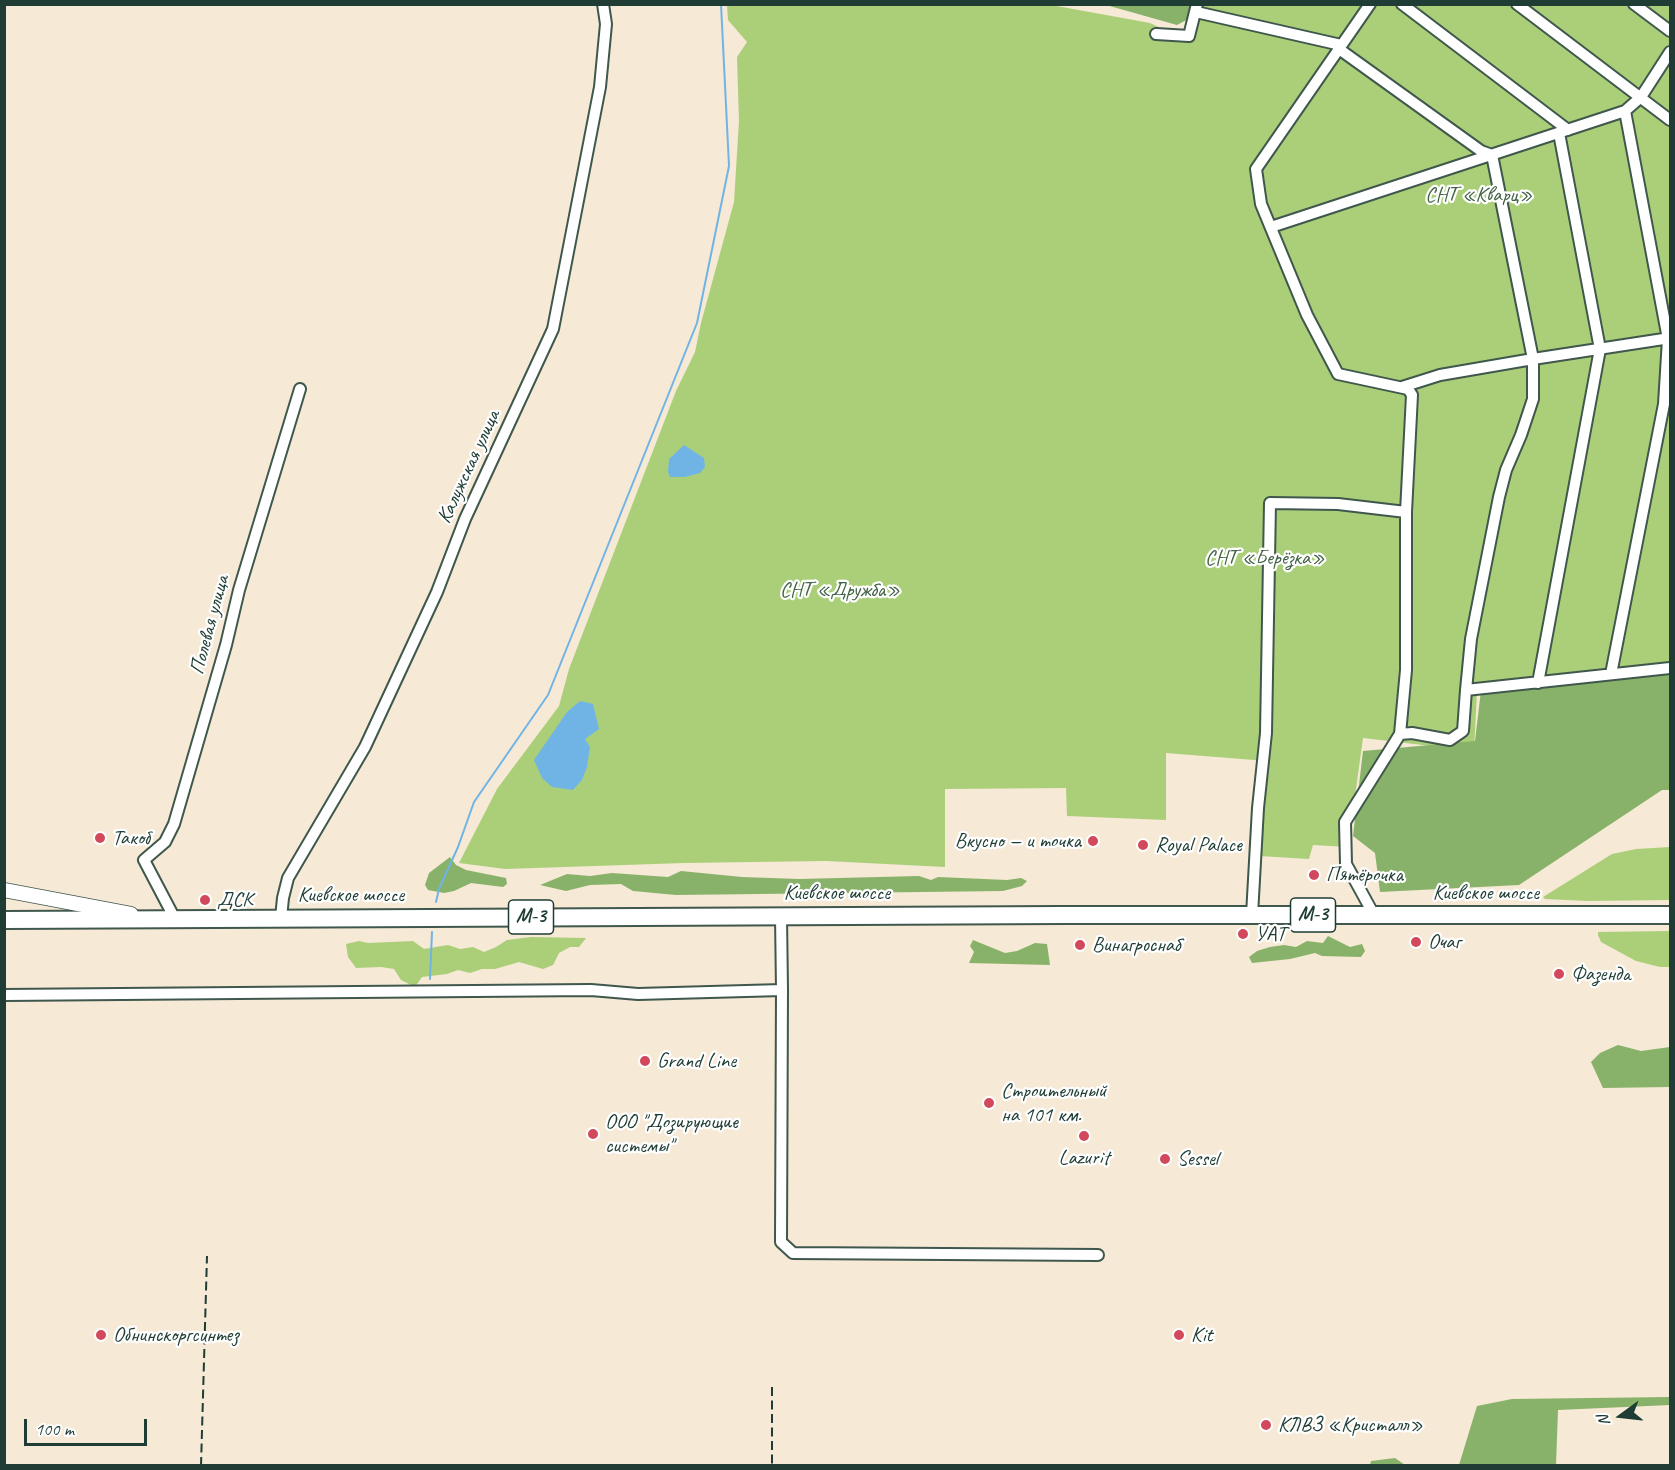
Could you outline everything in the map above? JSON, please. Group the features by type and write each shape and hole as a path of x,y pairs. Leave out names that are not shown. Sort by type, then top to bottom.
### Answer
{"highway":[{"name":"Киевское шоссе","path":"4,920 1671,915"}],"main road":[{"path":"4,890 154,919"}],"street":[{"name":"Калужская улица","path":"281,918 288,878 365,747 436,592 465,519 553,328 600,87 606,24 603,4"},
{"path":"1370,4 1256,169 1261,204 1307,315 1338,374 1401,387 1408,389 1412,394 1406,512 1406,670 1400,734 1346,822 1346,864 1374,915"},
{"path":"1402,4 1564,131 1600,349 1538,683"},
{"path":"1517,4 1671,120"},
{"path":"1634,4 1671,32"},
{"path":"1156,34 1189,36 1197,8 1340,47 1481,151 1492,155"},
{"path":"1271,227 1625,111 1641,97 1671,52"},
{"path":"1611,674 1664,404 1669,338 1625,111"},
{"path":"1400,734 1412,733 1450,740 1463,730 1471,639 1499,497 1506,470 1533,399 1533,359 1492,155"},
{"path":"1401,387 1440,375 1669,338"},
{"name":"Полевая улица","path":"175,919 144,860 165,842 174,824 223,656 239,590 300,390"},
{"path":"1252,915 1258,808 1266,733 1270,503 1338,504 1406,512"},
{"path":"1466,690 1671,668"},
{"path":"781,916 781,1242 793,1253 1098,1255"},
{"path":"4,995 591,990 638,994 782,990"}],"green space":[{"path":"727,5 1051,5 1150,23 1184,39 1195,5 1670,5 1670,675 1477,692 1474,751 1363,738 1348,847 1313,845 1309,859 1259,856 1267,761 1166,753 1166,820 1067,816 1066,788 945,789 945,867 826,861 505,869 459,863 497,789 559,706 569,669 676,391 695,352 734,202 739,121 737,57 747,42 728,20"},
{"path":"1106,5 1194,5 1192,17 1177,25"},
{"path":"1670,672 1670,790 1662,790 1519,885 1380,892 1375,853 1353,836 1363,751 1475,741 1481,690"},
{"path":"1670,847 1670,900 1588,901 1545,899 1543,897 1612,854 1636,849"},
{"path":"450,857 456,865 466,870 506,878 507,884 503,887 471,883 444,893 428,890 425,885 429,873"},
{"path":"681,871 742,877 799,879 919,876 931,880 938,877 1007,880 1021,878 1027,881 1022,886 1003,891 676,895 633,891 621,884 590,885 566,891 540,885 567,874 590,876 612,873 668,877"},
{"path":"1670,931 1670,967 1636,961 1601,942 1598,935 1598,932"},
{"path":"1328,936 1350,947 1362,944 1365,951 1361,957 1322,956 1315,953 1290,959 1252,963 1249,957 1257,951 1270,947 1284,945 1296,947 1307,941 1323,943"},
{"path":"531,937 586,938 579,947 570,947 559,953 553,965 543,969 519,962 470,973 458,970 447,974 422,977 415,987 401,980 394,969 356,968 348,957 346,944 359,941 368,943 413,941 424,949 448,945 460,949 473,947 484,952 507,940"},
{"path":"973,940 1005,953 1017,951 1035,943 1047,944 1050,965 969,963 974,952 970,946"},
{"path":"1618,1045 1641,1051 1670,1047 1670,1087 1603,1088 1591,1062 1600,1053"},
{"path":"1670,1397 1670,1405 1558,1410 1556,1465 1459,1465 1477,1406 1512,1399"},
{"path":"1395,1458 1405,1465 1370,1465 1371,1461"}],"water":[{"path":"684,445 704,458 705,467 700,473 685,477 670,477 669,459"},
{"path":"580,701 593,704 599,729 585,739 590,747 587,767 582,780 573,790 552,787 542,778 534,760 567,712"}],"waterway":[{"path":"436,902 439,889 458,847 474,802 548,695 697,323 729,166 721,4"},
{"path":"430,979 432,932"}],"railway":[{"path":"201,1466 207,1256"},
{"path":"772,1387 772,1466"}],"place":[{"name":"Такоб","path":"100,838"},
{"name":"Вкусно — и точка","path":"1093,841"},
{"name":"Royal Palace","path":"1143,845"},
{"name":"Пятёрочка","path":"1314,875"},
{"name":"ДСК","path":"205,900"},
{"name":"УАТ","path":"1243,934"},
{"name":"Очаг","path":"1416,942"},
{"name":"Винагроснаб","path":"1080,945"},
{"name":"Фазенда","path":"1559,974"},
{"name":"Grand Line","path":"645,1061"},
{"name":"Строительный на 101 км.","path":"989,1103"},
{"name":"ООО \"Дозирующие системы\"","path":"593,1134"},
{"name":"Lazurit","path":"1084,1136"},
{"name":"Sessel","path":"1165,1159"},
{"name":"Обнинскоргсинтез","path":"101,1335"},
{"name":"Kit","path":"1179,1335"},
{"name":"КЛВЗ «Кристалл»","path":"1266,1425"}],"park label":[{"name":"СНТ «Кварц»","path":"1479,195"},
{"name":"СНТ «Берёзка»","path":"1265,558"},
{"name":"СНТ «Дружба»","path":"840,590"}]}
